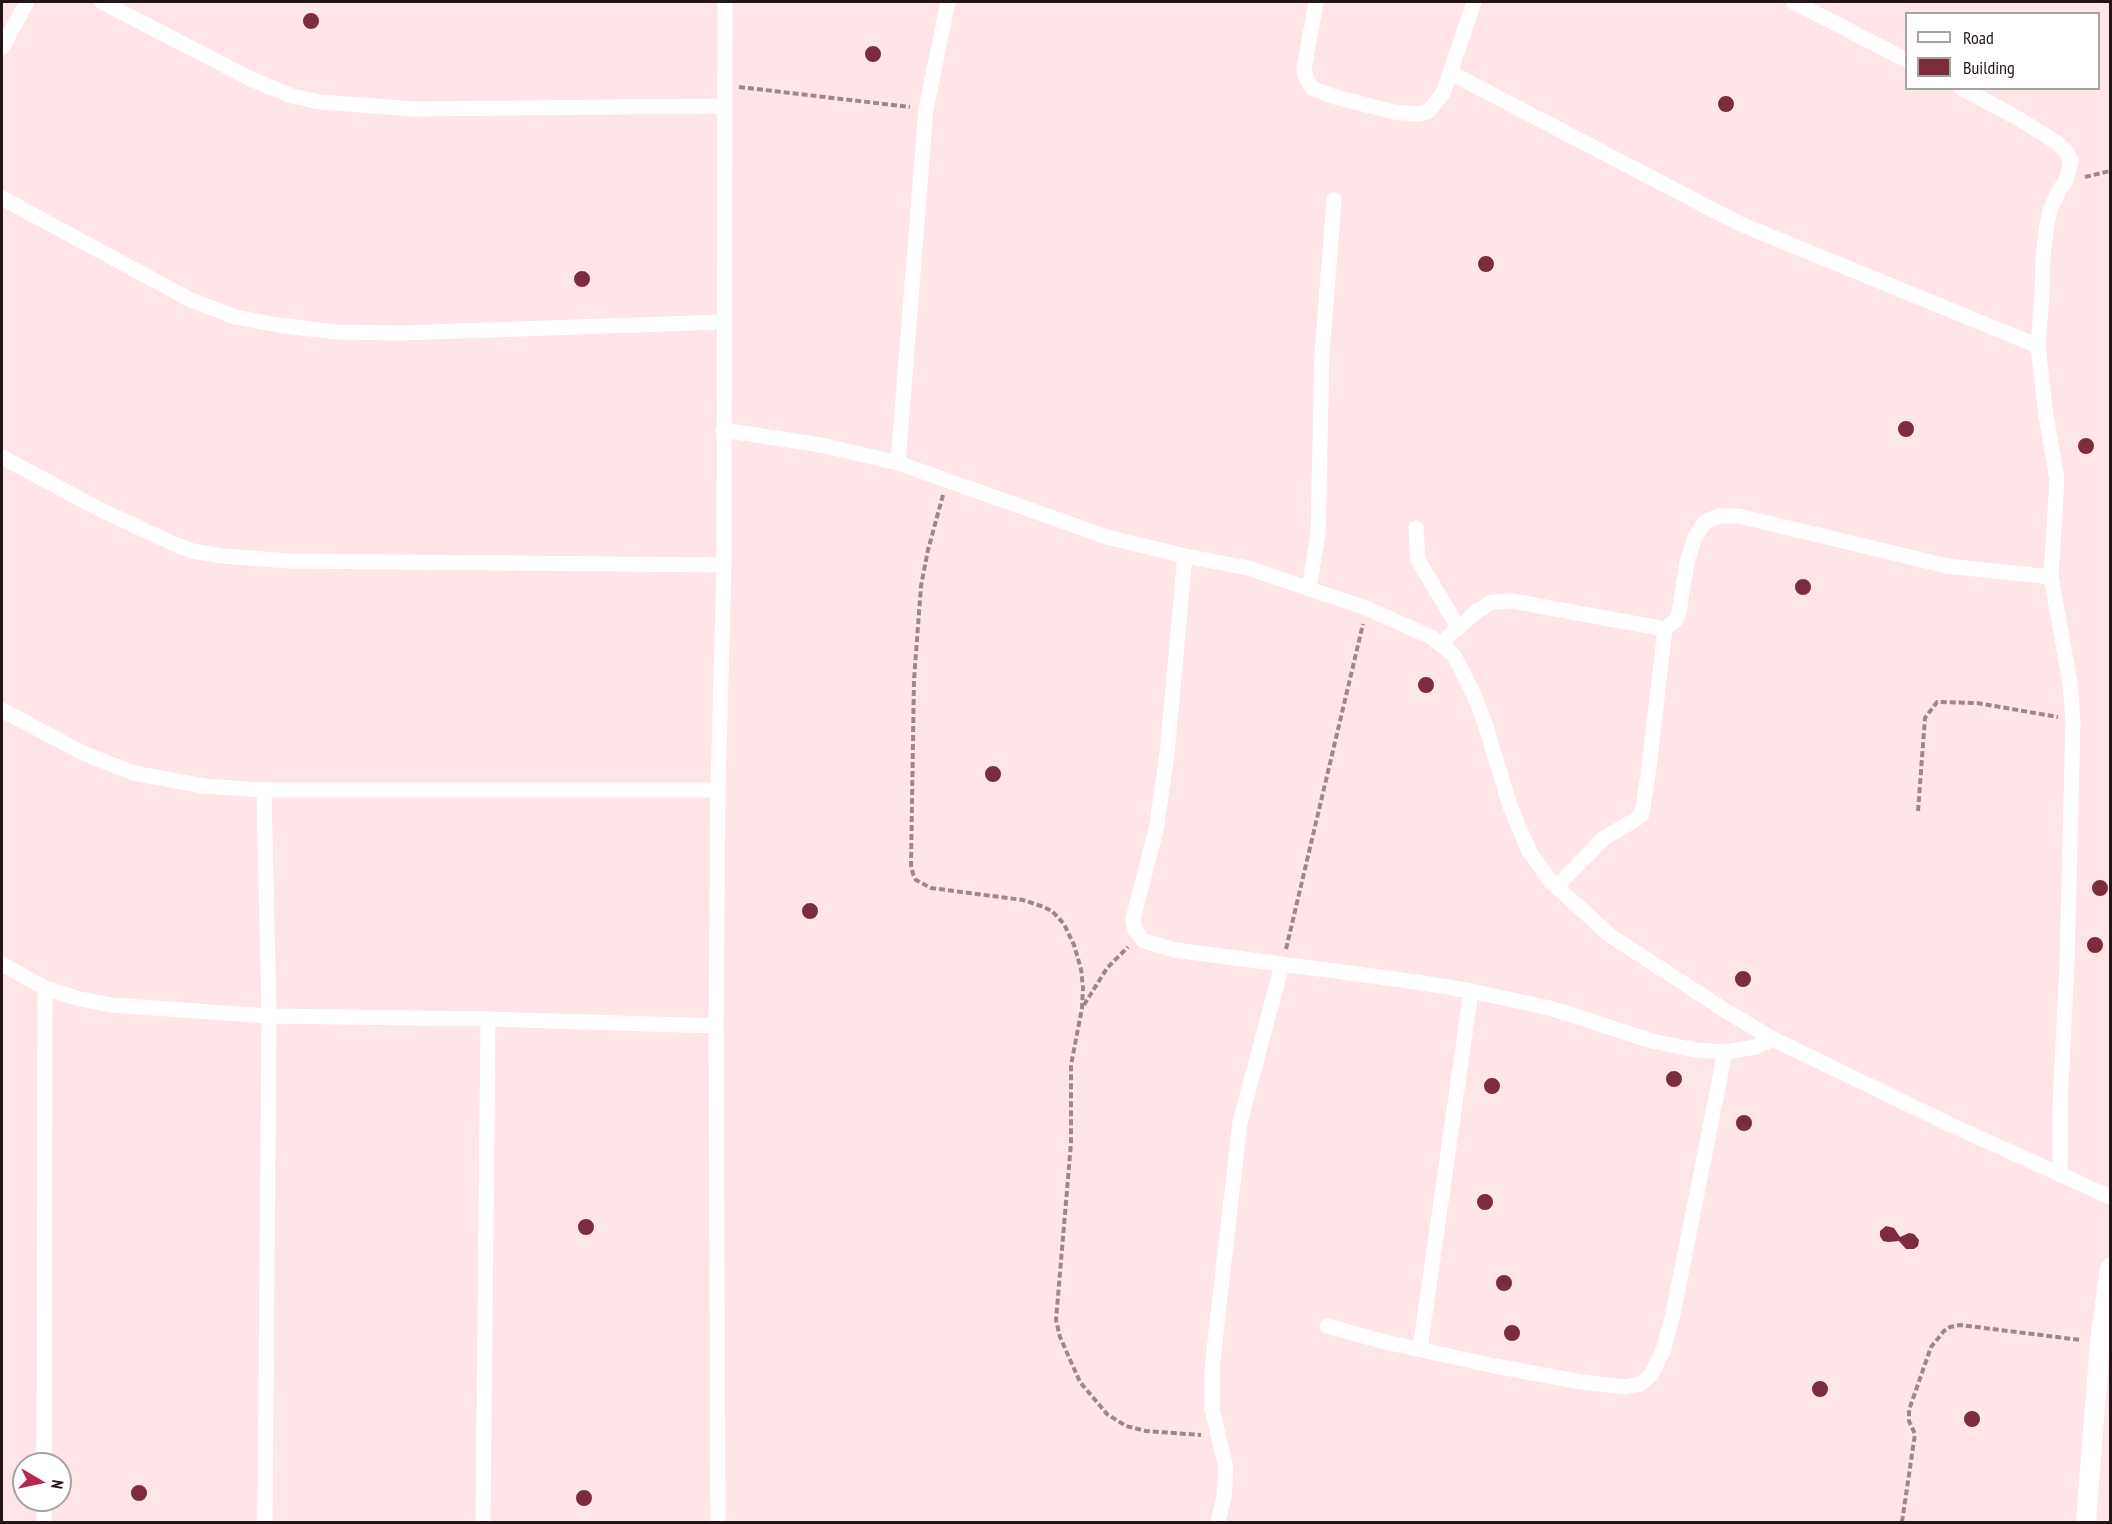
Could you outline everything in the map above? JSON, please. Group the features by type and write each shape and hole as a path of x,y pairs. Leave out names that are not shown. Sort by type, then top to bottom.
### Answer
{"street":[{"path":"2,48 27,2"},
{"path":"102,2 251,79 292,96 320,102 414,109 725,106"},
{"path":"718,1522 716,1026 718,790 724,565 726,2"},
{"path":"898,463 926,109 948,2"},
{"path":"1316,2 1304,69 1307,81 1312,88 1335,97 1394,112 1419,114 1430,111 1438,102 1451,73 1474,2"},
{"path":"1794,2 1905,59"},
{"path":"1451,73 1738,223 2038,346"},
{"path":"1965,90 2016,117 2056,142 2065,150 2071,161 2066,181 2050,210 2047,225 2038,346 2046,416 2057,479 2051,577 2070,683 2073,720 2067,964 2060,1105 2060,1175"},
{"path":"2,198 189,299 235,316 278,325 335,332 401,333 724,322"},
{"path":"1309,589 1318,533 1322,354 1334,200"},
{"path":"723,430 821,445 898,463 1107,537 1185,556 1248,568 1366,608 1431,637 1453,654 1472,691 1484,720 1510,807 1529,851 1556,887 1611,936 1773,1039 2110,1197"},
{"path":"2,457 101,510 172,543 192,551 222,556 290,561 724,565"},
{"path":"1556,887 1604,838 1642,814 1665,629 1675,621 1679,612 1687,562 1695,537 1705,522 1719,516 1739,516 1947,566 2051,577"},
{"path":"1416,528 1418,560 1458,627"},
{"path":"1185,556 1167,754 1156,830 1133,919 1139,936 1152,945 1175,950 1472,991 1550,1008 1652,1041 1695,1050 1725,1052 1756,1047 1773,1039"},
{"path":"1441,643 1476,612 1492,602 1512,601 1665,629"},
{"path":"2,710 83,753 133,773 204,786 264,790 718,790"},
{"path":"264,790 269,1016 265,1522"},
{"path":"2,964 45,988 76,998 110,1005 269,1016 488,1019 716,1026"},
{"path":"1218,1522 1224,1497 1226,1468 1212,1409 1212,1370 1240,1122 1282,965"},
{"path":"44,1452 45,988"},
{"path":"1420,1349 1472,991"},
{"path":"483,1522 488,1019"},
{"path":"1328,1326 1420,1349 1582,1382 1625,1387 1640,1384 1650,1376 1664,1348 1673,1314 1725,1052"},
{"path":"2086,1522 2100,1342 2110,1268"}],"path":[{"path":"725,85 926,109"},
{"path":"2066,181 2110,171"},
{"path":"947,480 921,586 914,680 911,865 913,874 915,879 931,888 1023,900 1052,911 1064,924 1074,945 1081,969 1083,988 1082,1008 1071,1065 1071,1143 1056,1320 1060,1337 1080,1382 1107,1414 1126,1426 1146,1431 1217,1435"},
{"path":"1282,965 1366,608"},
{"path":"1918,811 1925,718 1937,702 1977,703 2073,720"},
{"path":"1082,1008 1107,968 1139,936"},
{"path":"1902,1522 1915,1434 1909,1421 1909,1410 1931,1347 1944,1331 1960,1325 2100,1342"}],"building":[{"path":"308,13 314,13 319,21 317,27 308,29 303,24 303,18"},
{"path":"870,46 876,46 881,54 879,60 870,62 865,57 865,51"},
{"path":"1723,96 1729,96 1734,104 1732,110 1723,112 1718,107 1718,101"},
{"path":"1483,256 1489,256 1494,264 1492,270 1483,272 1478,267 1478,261"},
{"path":"579,271 585,271 590,279 588,285 579,287 574,282 574,276"},
{"path":"1903,421 1909,421 1914,429 1912,435 1903,437 1898,432 1898,426"},
{"path":"2083,438 2089,438 2094,446 2092,452 2083,454 2078,449 2078,443"},
{"path":"1800,579 1806,579 1811,587 1809,593 1800,595 1795,590 1795,584"},
{"path":"1423,677 1429,677 1434,685 1432,691 1423,693 1418,688 1418,682"},
{"path":"990,766 996,766 1001,774 999,780 990,782 985,777 985,771"},
{"path":"2097,880 2103,880 2108,888 2106,894 2097,896 2092,891 2092,885"},
{"path":"807,903 813,903 818,911 816,917 807,919 802,914 802,908"},
{"path":"2092,937 2098,937 2103,945 2101,951 2092,953 2087,948 2087,942"},
{"path":"1740,971 1746,971 1751,979 1749,985 1740,987 1735,982 1735,976"},
{"path":"1671,1071 1677,1071 1682,1079 1680,1085 1671,1087 1666,1082 1666,1076"},
{"path":"1489,1078 1495,1078 1500,1086 1498,1092 1489,1094 1484,1089 1484,1083"},
{"path":"1741,1115 1747,1115 1752,1123 1750,1129 1741,1131 1736,1126 1736,1120"},
{"path":"1482,1194 1488,1194 1493,1202 1491,1208 1482,1210 1477,1205 1477,1199"},
{"path":"583,1219 589,1219 594,1227 592,1233 583,1235 578,1230 578,1224"},
{"path":"1886,1226 1894,1228 1900,1237 1909,1233 1914,1234 1919,1240 1918,1246 1914,1249 1906,1249 1899,1241 1883,1241 1880,1231"},
{"path":"1501,1275 1507,1275 1512,1283 1510,1289 1501,1291 1496,1286 1496,1280"},
{"path":"1509,1325 1515,1325 1520,1333 1518,1339 1509,1341 1504,1336 1504,1330"},
{"path":"1817,1381 1823,1381 1828,1389 1826,1395 1817,1397 1812,1392 1812,1386"},
{"path":"1969,1411 1975,1411 1980,1419 1978,1425 1969,1427 1964,1422 1964,1416"},
{"path":"136,1485 142,1485 147,1493 145,1499 136,1501 131,1496 131,1490"},
{"path":"581,1490 587,1490 592,1498 590,1504 581,1506 576,1501 576,1495"}]}
